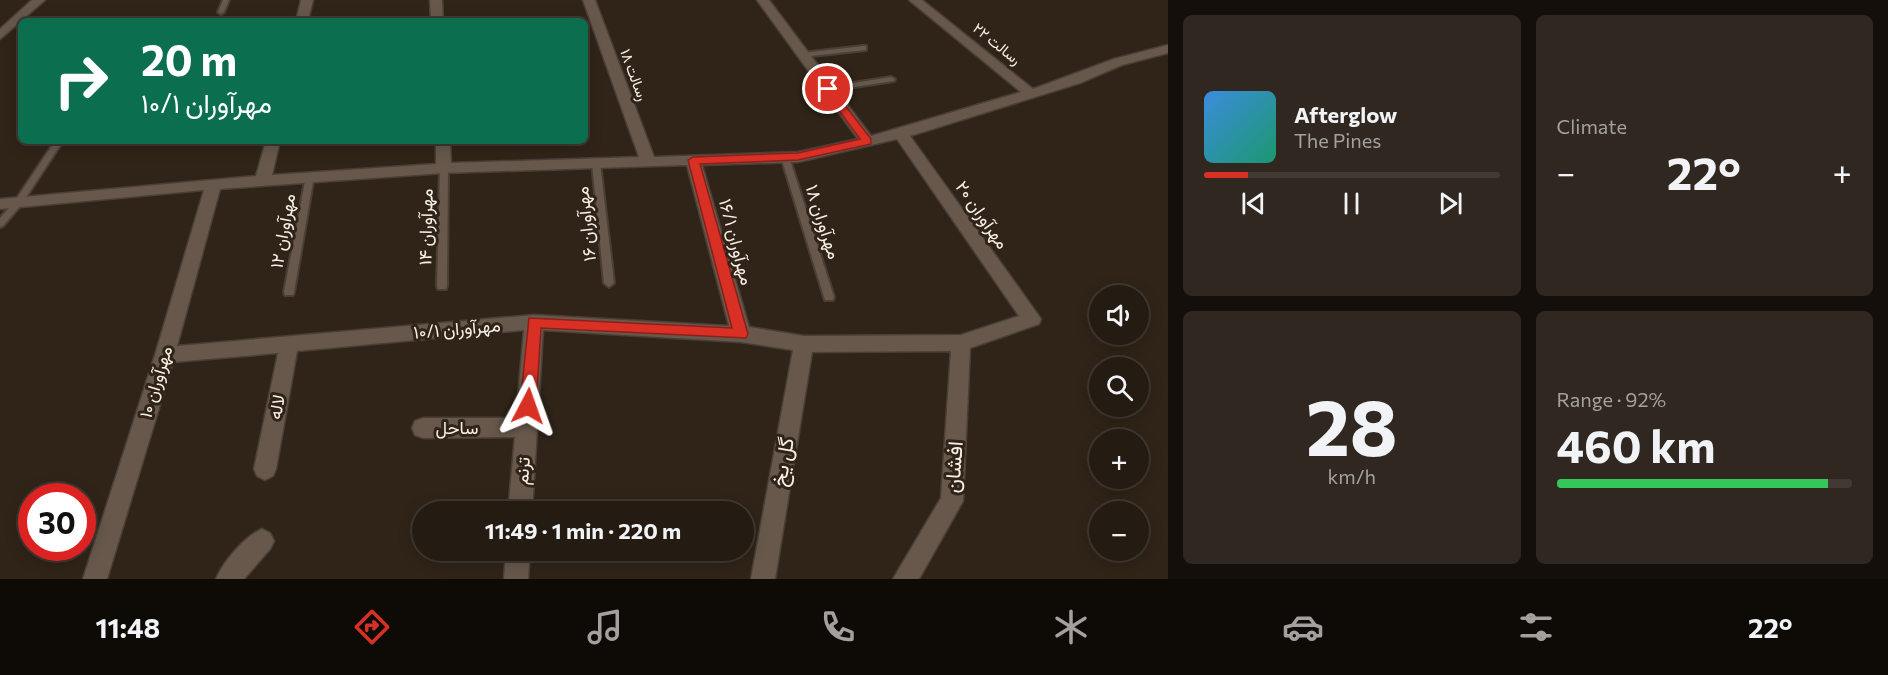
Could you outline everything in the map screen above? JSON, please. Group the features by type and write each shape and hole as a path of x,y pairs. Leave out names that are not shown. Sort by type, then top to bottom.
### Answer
{"street":[{"path":"19,18 39,0"},
{"path":"303,18 307,0"},
{"path":"436,0 437,18"},
{"name":"رسالت ۱۸","path":"589,0 648,161"},
{"path":"763,0 867,141"},
{"name":"رسالت ۲۲","path":"915,0 1029,92"},
{"path":"0,35 18,19"},
{"path":"0,204 263,180 444,168 798,157 901,134 1029,92 1075,80 1118,62 1168,49"},
{"name":"مهرآوران ۲۰","path":"901,134 1032,319"},
{"path":"263,180 272,144"},
{"path":"443,144 444,168"},
{"name":"مهرآوران ۱۶/۱","path":"693,160 741,334"},
{"name":"مهرآوران ۱۰","path":"95,579 165,355 214,184"},
{"name":"مهرآوران ۱۰/۱","path":"165,355 534,322 741,334 804,344 961,343 1032,319"},
{"name":"ترنم","path":"521,501 534,322"},
{"name":"افشان","path":"905,579 952,501 961,343"},
{"name":"لاله","path":"265,469 289,344"},
{"name":"گل یخ","path":"763,579 804,344"},
{"name":"ساحل","path":"423,428 526,428"},
{"path":"228,579 262,541"},
{"path":"516,579 517,561"}],"lane":[{"path":"221,12 226,0"},
{"path":"802,55 863,48"},
{"path":"828,89 891,79"},
{"path":"0,224 18,203 57,144"},
{"name":"مهرآوران ۱۸","path":"785,157 830,297"},
{"name":"مهرآوران ۱۶","path":"596,162 609,283"},
{"name":"۱۴ مهرآوران","path":"442,286 444,168"},
{"name":"مهرآوران ۱۲","path":"289,292 310,177"}],"route":[{"path":"528,406 534,322 741,334 693,160 798,157 867,141 828,89"}]}
